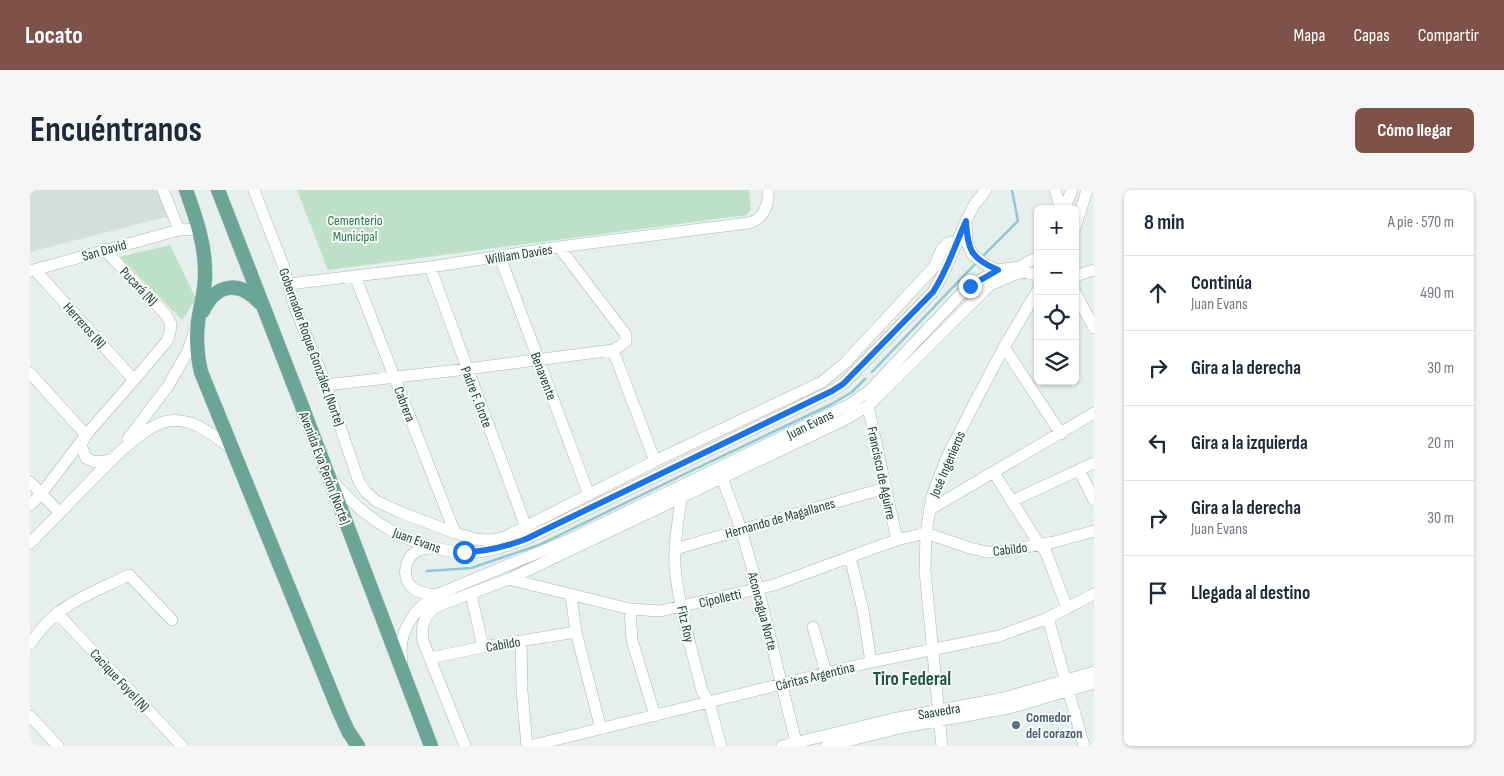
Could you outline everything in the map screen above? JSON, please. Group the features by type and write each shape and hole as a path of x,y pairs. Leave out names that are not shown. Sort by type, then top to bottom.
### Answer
{"main road":[{"path":"186,190 200,229 204,252 205,276 196,345 201,372 348,731 358,746"},
{"name":"Avenida Eva Perón (Norte)","path":"218,190 431,746"},
{"path":"198,323 212,296 230,288 243,288 256,298 264,308"}],"street":[{"path":"163,190 179,230 200,229"},
{"name":"Gobernador Roque González (Norte)","path":"254,190 289,284 294,305 326,386 360,482 366,492 376,501"},
{"path":"748,223 757,213 761,203 761,190"},
{"path":"748,223 758,218 764,212 768,202 768,190"},
{"name":"Juan Evans","path":"328,476 341,492 388,530 431,548 479,552 496,549 526,539 843,384 933,292 942,278 974,205 986,190"},
{"path":"1055,190 1061,205"},
{"path":"1065,205 1072,190"},
{"path":"1079,216 1088,190"},
{"path":"966,221 967,243 973,255 986,265 1002,270 1034,274"},
{"name":"William Davies","path":"289,284 430,267 559,247 748,223"},
{"name":"San David","path":"32,270 179,230"},
{"name":"Juan Evans","path":"376,501 455,533 476,539 499,539 655,461 822,382 846,363 934,268 942,249 948,243 957,242"},
{"path":"326,386 613,350 620,346 626,341 626,335 559,247"},
{"name":"Pucará (N)","path":"104,250 166,314 171,324 166,341 134,380"},
{"name":"Benavente","path":"500,257 589,495"},
{"name":"Juan Evans","path":"408,686 401,657 403,634 409,621 424,602 436,595 571,539 849,405 869,391 964,292 978,281 1002,270 1019,267 1034,259"},
{"name":"Padre F. Grote","path":"430,267 526,526"},
{"name":"Herreros (N)","path":"32,270 134,380"},
{"path":"1079,275 1094,270"},
{"path":"1024,272 1034,280"},
{"name":"Juan Evans","path":"430,658 423,641 422,624 435,607 509,579 844,420 868,406 990,285 1024,272"},
{"name":"Cabrera","path":"355,276 455,533"},
{"name":"José Ingenieros","path":"942,746 925,571 926,533 932,496 947,457 1004,347 1034,295"},
{"path":"1077,295 1094,328"},
{"path":"86,435 81,446 86,458 95,462 112,460 168,386 187,353 198,323"},
{"path":"1004,347 1061,434"},
{"path":"613,350 655,461"},
{"path":"30,374 86,435"},
{"path":"30,505 41,494 86,435 134,380"},
{"name":"Francisco de Aguirre","path":"868,406 897,540"},
{"path":"930,510 1094,413"},
{"path":"30,542 112,460 142,434 156,425 169,421 196,425 209,432 234,451"},
{"path":"1012,501 1094,463"},
{"path":"1079,470 1094,500"},
{"path":"994,473 1046,552 1067,608"},
{"name":"Aconcagua Norte","path":"722,478 741,529 758,589 797,744"},
{"path":"30,482 60,513"},
{"name":"Hernando de Magallanes","path":"675,549 885,488"},
{"name":"Fitz Roy","path":"681,498 675,549 675,566 681,607 702,690 709,702 721,746"},
{"name":"Cabildo","path":"926,533 988,552 999,552 1054,542 1094,531"},
{"name":"Cipolletti","path":"509,579 630,609 660,612 774,585 897,540 926,533"},
{"path":"431,548 416,551 410,557 406,568 406,578 408,584 414,589 422,593 436,595"},
{"path":"850,557 863,610 871,662"},
{"path":"30,644 48,620 57,613 129,575 172,620"},
{"path":"470,594 483,647"},
{"name":"Cáritas Argentina","path":"528,746 871,662 999,636 1048,618 1094,594"},
{"path":"571,595 576,632 601,729"},
{"path":"630,609 632,640 654,716"},
{"name":"Cacique Foyel (N)","path":"57,613 182,746"},
{"path":"1048,618 1084,746"},
{"path":"813,627 826,673"},
{"name":"Cabildo","path":"430,658 483,647 576,632"},
{"path":"521,641 522,691 528,746"},
{"path":"430,658 465,746"},
{"name":"Saavedra","path":"826,746 867,741 940,716 1094,672"},
{"name":"Saavedra","path":"782,746 797,744 893,719 1009,708 1094,684"},
{"path":"30,716 58,746"},
{"path":"348,731 354,746"}],"shaded area":[{"path":"30,190 163,190 173,215 30,252"}],"green space":[{"name":"Cementerio Municipal","path":"297,190 749,190 751,209 747,215 328,270"},
{"path":"170,245 196,299 182,320 120,257"}],"waterway":[{"path":"983,256 1018,221 1012,190"},
{"path":"872,372 976,263"},
{"path":"427,571 471,568 539,545 830,405 852,392 865,379"}],"place":[{"name":"Comedor del corazon","path":"1016,725"}],"district":[{"name":"Tiro Federal","path":"912,678"}],"route":[{"path":"464,552 496,549 526,539 843,384 933,292 949,263 966,221 967,243 973,255 986,265 998,270 970,286"}]}
